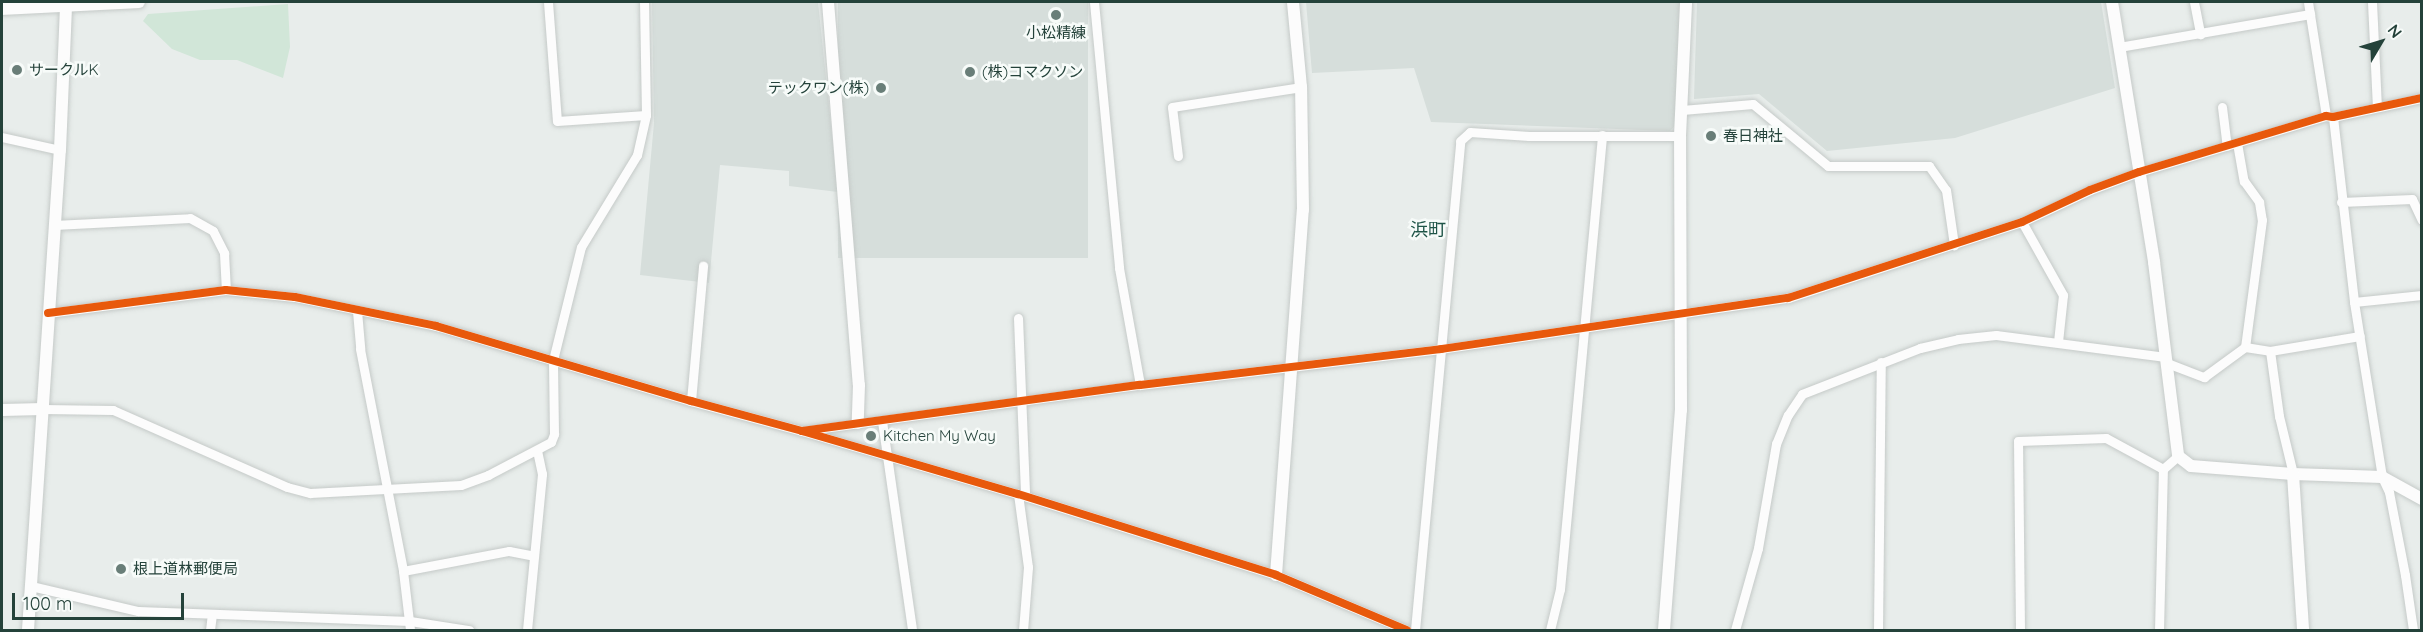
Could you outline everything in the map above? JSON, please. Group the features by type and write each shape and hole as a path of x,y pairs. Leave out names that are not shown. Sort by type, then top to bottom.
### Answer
{"street":[{"path":"2,9 139,2"},
{"path":"548,2 557,121 646,115"},
{"path":"2,410 113,410 287,487 310,493 461,485 537,451 551,442 554,435 552,360 581,247 637,155 646,115 644,2"},
{"path":"828,2 858,362 858,423"},
{"path":"1094,2 1119,268 1140,385"},
{"path":"1276,575 1303,210 1301,87 1293,2"},
{"path":"1664,630 1682,410 1680,136 1686,2"},
{"path":"2112,2 2167,360 2178,456 2191,466 2293,474 2382,477 2421,499"},
{"path":"2194,2 2199,34"},
{"path":"2308,2 2329,117 2354,302 2382,477 2389,492 2412,630"},
{"path":"2372,2 2377,107"},
{"path":"28,630 60,150 66,4"},
{"path":"2119,47 2310,14"},
{"path":"1178,156 1172,107 1301,87"},
{"path":"802,431 1140,385 1441,349 1788,298 2022,222 2090,190 2139,172 2329,117 2421,98"},
{"path":"1682,110 1753,104 1828,166 1929,166 1946,190 1954,245"},
{"path":"1735,630 1758,548 1776,444 1788,415 1802,394 1920,348 1958,339 1996,335 2058,342 2167,360 2204,378 2245,347 2262,220 2259,202 2244,181 2222,107"},
{"path":"1415,630 1460,141 1470,132 1529,136 1680,136"},
{"path":"1550,630 1560,589 1602,135"},
{"path":"2,137 60,150"},
{"path":"2341,202 2412,199 2421,220"},
{"path":"54,225 190,218 213,231 224,253 226,290"},
{"path":"2022,222 2063,295 2058,342"},
{"path":"691,401 703,266"},
{"path":"48,313 226,290 284,296 436,326 1022,495 1276,575 1407,630"},
{"path":"2354,302 2421,296"},
{"path":"357,311 360,349 389,490 410,626"},
{"path":"1018,318 1022,401 1022,495 1028,567 1023,630"},
{"path":"2245,347 2270,351 2361,336"},
{"path":"2270,351 2278,416 2293,474 2303,630"},
{"path":"1878,630 1881,362"},
{"path":"882,421 912,630"},
{"path":"2020,630 2019,441 2106,438 2163,469"},
{"path":"527,630 542,474 537,451"},
{"path":"2160,630 2163,469 2178,456"},
{"path":"403,571 509,551 534,556"},
{"path":"31,586 138,611 469,630"},
{"path":"210,630 212,614"}],"shaded area":[{"path":"652,2 818,2 838,192 789,186 789,171 720,165 709,283 640,275 654,123"},
{"path":"838,2 1088,2 1088,258 838,258"},
{"path":"1306,2 1681,2 1678,122 1670,131 1431,122 1414,68 1312,73"},
{"path":"1697,2 2101,2 2115,88 1955,138 1827,151 1759,94 1694,99"}],"green space":[{"path":"288,4 290,47 283,78 237,60 200,60 172,49 143,21 148,14"}],"cycle path":[{"path":"802,431 1140,385 1441,349 1788,298 2022,222 2090,190 2139,172 2326,116 2333,117 2422,98"},
{"path":"48,313 226,290 295,297 436,326 1018,494 1276,575 1407,630"}],"place":[{"name":"小松精練","path":"1056,15"},
{"name":"サークルK","path":"17,70"},
{"name":"(株)コマクソン","path":"970,72"},
{"name":"テックワン(株)","path":"881,88"},
{"name":"春日神社","path":"1711,136"},
{"name":"Kitchen My Way","path":"871,436"},
{"name":"根上道林郵便局","path":"121,569"}],"district":[{"name":"浜町","path":"1428,230"}]}
